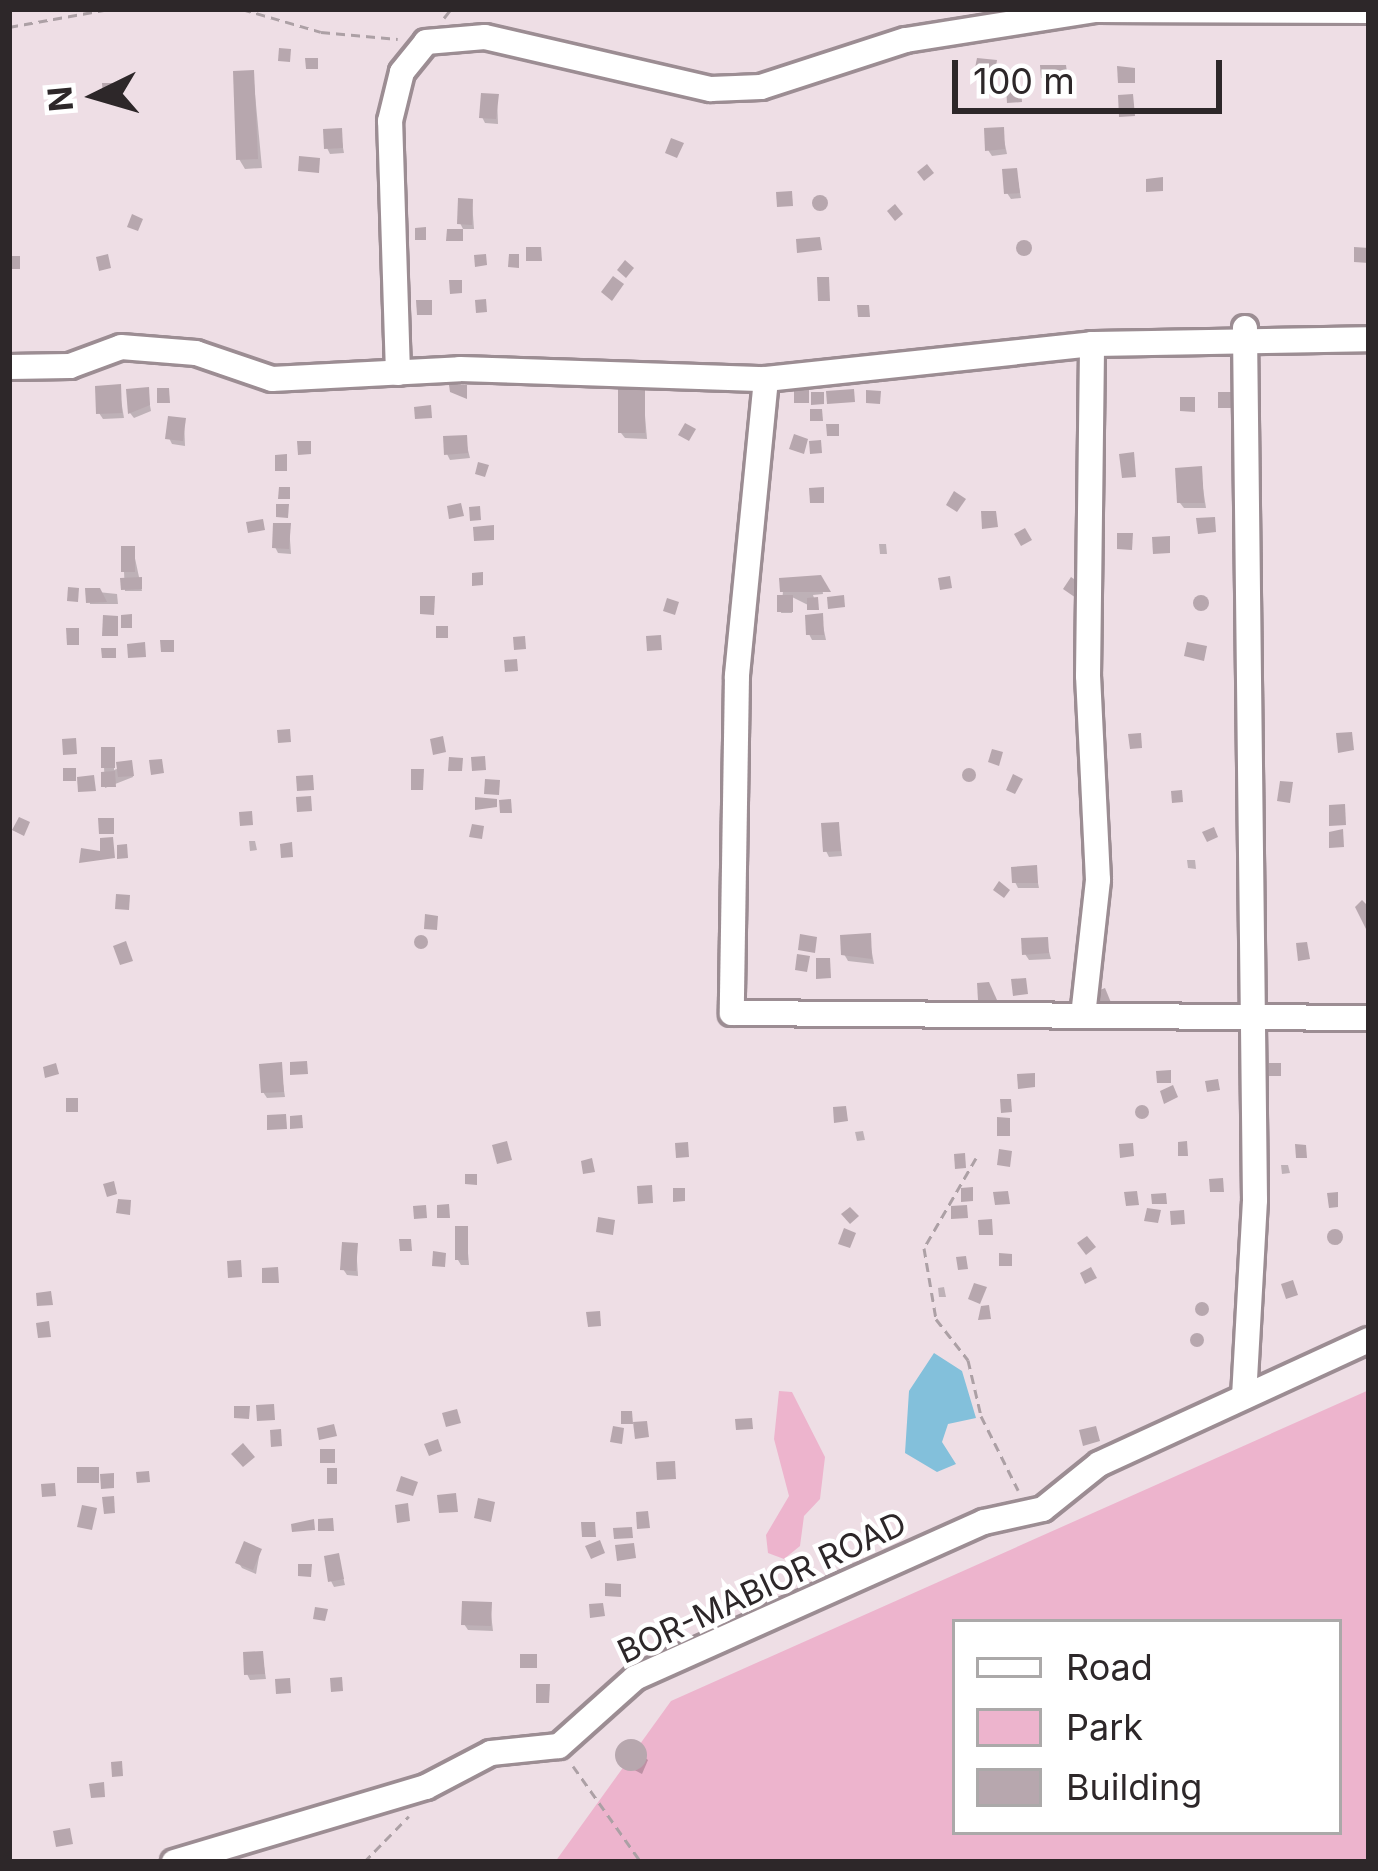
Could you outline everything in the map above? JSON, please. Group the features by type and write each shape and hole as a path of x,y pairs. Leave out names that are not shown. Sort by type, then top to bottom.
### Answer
{"street":[{"path":"398,374 390,121 402,72 426,42 485,37 711,89 761,87 906,40 1096,10 1369,11"},
{"path":"9,367 70,366 121,347 196,353 272,379 562,369 766,379 1092,344 1245,336 1369,339"},
{"path":"1244,1397 1255,1200 1248,1017 1245,336"},
{"path":"1083,1016 1099,880 1088,676 1092,344"},
{"path":"766,379 737,676 732,1013 1369,1018"},
{"name":"BOR-MABIOR ROAD","path":"559,1746 634,1678 984,1522 1043,1509 1099,1464 1369,1340"},
{"path":"174,1862 426,1787 491,1753 559,1746"}],"path":[{"path":"9,26 109,9"},
{"path":"242,9 321,32 426,42"},
{"path":"976,1158 936,1217 926,1267 936,1319 968,1360 981,1416 1005,1451 1026,1513"},
{"path":"559,1746 641,1862"}],"green space":[{"path":"1369,1390 1369,1862 555,1862 671,1701"},
{"path":"779,1391 792,1392 825,1457 820,1499 804,1516 800,1546 784,1559 768,1553 766,1535 789,1496 774,1439"}],"water":[{"path":"934,1353 962,1371 976,1418 948,1424 942,1442 956,1464 937,1472 905,1453 909,1391"}],"building":[{"path":"279,48 291,49 290,62 278,61"},
{"path":"305,58 318,58 318,69 306,69"},
{"path":"977,58 997,60 995,72 975,68"},
{"path":"1040,65 1066,65 1068,80 1041,78"},
{"path":"1117,66 1135,68 1135,83 1118,83"},
{"path":"254,70 258,159 236,160 233,71"},
{"path":"102,83 115,83 115,95 103,96"},
{"path":"1021,87 1022,102 1007,103 1006,88"},
{"path":"481,93 499,94 496,119 479,118"},
{"path":"1133,94 1135,116 1119,117 1118,95"},
{"path":"1004,127 1005,149 985,151 984,128"},
{"path":"342,128 343,148 324,149 323,129"},
{"path":"671,138 684,143 677,158 665,153"},
{"path":"299,156 320,158 319,173 298,171"},
{"path":"927,164 934,173 924,181 917,172"},
{"path":"1017,168 1020,193 1004,194 1002,169"},
{"path":"1163,177 1163,191 1146,192 1146,179"},
{"path":"792,191 793,206 777,207 776,192"},
{"path":"820,195 828,203 820,211 812,203"},
{"path":"458,198 473,199 472,225 457,224"},
{"path":"895,204 903,214 895,221 887,211"},
{"path":"132,214 143,219 138,231 127,227"},
{"path":"426,227 426,240 415,240 415,228"},
{"path":"447,229 463,229 463,241 446,241"},
{"path":"820,237 822,250 797,253 796,239"},
{"path":"1024,240 1032,248 1024,256 1016,248"},
{"path":"526,247 541,247 542,261 526,261"},
{"path":"1354,247 1369,248 1369,263 1354,262"},
{"path":"108,254 111,268 99,271 96,257"},
{"path":"486,254 487,265 475,267 474,255"},
{"path":"509,254 519,254 519,268 508,267"},
{"path":"9,256 20,256 20,269 9,269"},
{"path":"625,260 634,268 626,278 617,270"},
{"path":"613,276 624,284 612,301 601,292"},
{"path":"817,277 829,277 830,301 818,301"},
{"path":"449,280 462,280 462,293 450,294"},
{"path":"486,299 487,312 476,313 475,300"},
{"path":"416,300 432,300 432,315 417,315"},
{"path":"857,305 869,305 870,317 858,317"},
{"path":"121,384 122,413 96,414 95,386"},
{"path":"449,385 467,385 467,399 450,392"},
{"path":"149,387 150,405 128,414 126,389"},
{"path":"809,387 809,403 794,403 794,388"},
{"path":"157,388 169,388 170,403 157,403"},
{"path":"618,389 645,389 645,433 618,433"},
{"path":"854,389 855,402 827,404 826,391"},
{"path":"866,390 881,391 880,404 866,403"},
{"path":"811,392 824,392 824,404 811,405"},
{"path":"1218,392 1234,392 1235,408 1218,408"},
{"path":"1180,397 1195,397 1195,412 1180,411"},
{"path":"431,405 432,418 415,419 414,407"},
{"path":"810,409 822,409 823,421 810,421"},
{"path":"168,416 186,418 183,441 165,439"},
{"path":"685,423 696,429 689,441 678,435"},
{"path":"826,424 839,424 839,436 827,436"},
{"path":"794,434 808,439 804,454 789,449"},
{"path":"467,435 468,453 444,455 443,436"},
{"path":"821,440 822,453 810,454 809,441"},
{"path":"297,441 311,441 311,454 298,455"},
{"path":"1134,452 1136,477 1122,478 1119,454"},
{"path":"287,454 287,471 275,471 275,455"},
{"path":"478,462 489,465 485,477 475,474"},
{"path":"1202,466 1204,503 1177,503 1175,468"},
{"path":"279,487 290,487 290,499 278,499"},
{"path":"824,487 824,503 810,503 809,488"},
{"path":"954,491 966,499 957,512 946,505"},
{"path":"461,503 464,516 449,519 447,506"},
{"path":"276,504 289,504 288,518 276,517"},
{"path":"480,506 481,520 470,521 469,507"},
{"path":"981,511 996,511 998,527 982,529"},
{"path":"1215,517 1216,532 1198,534 1196,518"},
{"path":"263,519 265,530 248,533 246,522"},
{"path":"273,523 291,523 289,549 272,548"},
{"path":"494,525 494,540 474,541 473,527"},
{"path":"1025,528 1032,540 1021,546 1014,534"},
{"path":"1117,533 1133,533 1132,550 1117,549"},
{"path":"1170,536 1170,553 1153,554 1152,537"},
{"path":"121,546 135,546 135,572 121,572"},
{"path":"483,572 483,585 472,586 472,573"},
{"path":"821,575 831,592 780,592 779,578"},
{"path":"950,576 952,588 940,590 938,578"},
{"path":"142,577 142,589 121,590 120,578"},
{"path":"1071,577 1087,588 1079,600 1063,589"},
{"path":"68,587 79,588 78,602 67,601"},
{"path":"85,588 100,588 107,602 86,603"},
{"path":"777,595 793,595 793,612 777,612"},
{"path":"844,595 845,607 828,609 827,597"},
{"path":"1201,595 1209,603 1201,611 1193,603"},
{"path":"420,596 435,596 434,615 420,614"},
{"path":"818,597 819,610 807,610 807,598"},
{"path":"667,598 679,602 675,615 663,611"},
{"path":"823,613 824,635 806,635 805,615"},
{"path":"132,614 132,628 121,628 121,615"},
{"path":"103,615 118,616 118,636 102,636"},
{"path":"436,626 448,626 448,638 436,638"},
{"path":"66,628 79,628 79,645 67,645"},
{"path":"661,635 662,650 647,651 646,636"},
{"path":"525,636 526,649 514,650 513,637"},
{"path":"160,640 174,640 174,652 161,652"},
{"path":"145,642 146,657 128,658 127,644"},
{"path":"1187,642 1207,646 1204,661 1184,656"},
{"path":"101,648 116,648 116,658 102,658"},
{"path":"517,659 518,671 505,672 504,660"},
{"path":"290,729 291,742 278,743 277,730"},
{"path":"1352,732 1354,750 1338,753 1336,733"},
{"path":"1141,733 1142,748 1130,749 1128,734"},
{"path":"443,736 446,752 433,755 430,739"},
{"path":"76,738 77,754 63,755 62,739"},
{"path":"101,747 115,747 115,768 101,768"},
{"path":"992,749 1003,752 999,766 988,762"},
{"path":"485,756 486,770 472,771 471,757"},
{"path":"449,757 463,758 462,771 448,771"},
{"path":"162,759 164,773 151,775 149,760"},
{"path":"132,760 134,776 118,777 116,762"},
{"path":"63,768 76,768 76,781 63,781"},
{"path":"969,768 976,775 969,782 962,775"},
{"path":"411,769 424,769 423,790 411,790"},
{"path":"115,771 116,787 101,787 101,772"},
{"path":"1013,774 1023,779 1015,794 1006,790"},
{"path":"94,775 96,791 78,792 77,777"},
{"path":"313,775 314,790 297,791 296,776"},
{"path":"485,779 500,780 499,795 484,794"},
{"path":"1280,781 1293,782 1290,803 1277,801"},
{"path":"1182,790 1183,802 1172,803 1171,791"},
{"path":"311,796 312,811 297,812 296,797"},
{"path":"475,797 497,799 497,807 475,810"},
{"path":"511,799 512,813 500,813 499,800"},
{"path":"1345,804 1346,825 1329,826 1329,805"},
{"path":"252,811 253,825 240,826 239,812"},
{"path":"19,817 30,822 24,836 12,830"},
{"path":"98,818 114,818 114,834 99,834"},
{"path":"839,822 841,851 823,852 821,823"},
{"path":"472,824 484,826 482,839 469,837"},
{"path":"1214,827 1218,837 1207,842 1202,832"},
{"path":"1343,829 1344,847 1329,848 1329,832"},
{"path":"113,837 115,858 79,863 81,848 100,851 100,838"},
{"path":"292,842 293,857 281,858 280,844"},
{"path":"127,844 128,858 117,859 117,845"},
{"path":"1037,865 1038,883 1012,883 1011,867"},
{"path":"999,881 1010,890 1004,898 993,890"},
{"path":"116,894 130,895 129,910 115,909"},
{"path":"1362,900 1369,907 1369,935 1355,907"},
{"path":"425,914 438,916 437,930 424,929"},
{"path":"871,933 872,959 841,955 840,935"},
{"path":"800,934 817,937 815,953 798,950"},
{"path":"421,935 428,942 421,949 414,942"},
{"path":"1048,937 1049,953 1022,955 1021,938"},
{"path":"126,941 133,961 120,965 113,946"},
{"path":"1307,942 1310,959 1298,961 1296,943"},
{"path":"797,954 810,956 807,972 795,970"},
{"path":"816,958 830,958 831,978 816,979"},
{"path":"1026,978 1028,994 1013,996 1011,979"},
{"path":"989,982 997,1000 978,1000 977,983"},
{"path":"1105,988 1112,1005 1099,1010 1092,993"},
{"path":"307,1061 308,1074 290,1075 290,1062"},
{"path":"282,1062 284,1092 261,1093 259,1064"},
{"path":"56,1063 59,1074 45,1078 43,1067"},
{"path":"1269,1063 1281,1063 1281,1076 1269,1076"},
{"path":"1171,1070 1171,1083 1157,1083 1156,1071"},
{"path":"1035,1073 1035,1087 1018,1089 1017,1074"},
{"path":"1218,1079 1220,1090 1207,1092 1205,1081"},
{"path":"1173,1085 1178,1097 1164,1104 1160,1091"},
{"path":"66,1098 78,1098 78,1112 66,1112"},
{"path":"1000,1099 1011,1099 1012,1112 1001,1113"},
{"path":"1142,1105 1149,1112 1142,1119 1135,1112"},
{"path":"846,1106 848,1121 834,1123 833,1107"},
{"path":"286,1114 287,1129 267,1130 267,1115"},
{"path":"302,1115 303,1128 290,1129 290,1116"},
{"path":"997,1117 1010,1118 1010,1136 997,1136"},
{"path":"507,1141 512,1160 497,1164 492,1145"},
{"path":"1187,1141 1188,1156 1178,1156 1178,1142"},
{"path":"688,1142 689,1157 676,1158 675,1143"},
{"path":"1133,1143 1134,1156 1120,1158 1119,1144"},
{"path":"1295,1144 1306,1145 1307,1158 1296,1158"},
{"path":"999,1149 1012,1151 1010,1167 997,1165"},
{"path":"965,1153 966,1168 955,1169 954,1154"},
{"path":"592,1158 595,1172 583,1174 581,1161"},
{"path":"465,1174 477,1174 477,1185 465,1184"},
{"path":"1223,1178 1224,1192 1210,1192 1209,1179"},
{"path":"114,1181 117,1194 107,1197 103,1184"},
{"path":"652,1185 653,1203 638,1204 637,1186"},
{"path":"973,1187 973,1201 961,1202 961,1188"},
{"path":"673,1188 685,1188 685,1201 673,1202"},
{"path":"1008,1191 1010,1204 995,1205 993,1192"},
{"path":"1137,1191 1139,1205 1126,1206 1124,1192"},
{"path":"1338,1192 1338,1207 1329,1208 1327,1193"},
{"path":"1166,1193 1167,1204 1152,1204 1151,1194"},
{"path":"118,1199 131,1200 130,1215 116,1213"},
{"path":"449,1204 450,1218 437,1218 437,1205"},
{"path":"426,1205 427,1218 414,1219 413,1206"},
{"path":"967,1205 968,1218 951,1219 951,1206"},
{"path":"850,1207 859,1216 850,1224 841,1214"},
{"path":"1147,1208 1161,1210 1158,1223 1144,1221"},
{"path":"1184,1210 1185,1224 1171,1225 1170,1211"},
{"path":"598,1217 615,1220 613,1235 596,1232"},
{"path":"992,1219 993,1235 979,1235 978,1220"},
{"path":"455,1226 468,1226 468,1260 455,1260"},
{"path":"844,1228 856,1233 850,1248 838,1244"},
{"path":"1335,1229 1343,1237 1335,1245 1327,1237"},
{"path":"1087,1236 1096,1247 1086,1255 1077,1243"},
{"path":"399,1239 411,1239 412,1251 400,1251"},
{"path":"342,1242 358,1243 356,1271 340,1270"},
{"path":"433,1251 446,1253 445,1267 432,1266"},
{"path":"999,1253 1012,1254 1012,1266 999,1266"},
{"path":"966,1256 968,1269 958,1270 956,1257"},
{"path":"241,1260 242,1277 228,1278 227,1261"},
{"path":"278,1267 279,1283 262,1283 262,1268"},
{"path":"1091,1267 1097,1278 1085,1284 1080,1273"},
{"path":"1293,1280 1298,1295 1286,1299 1281,1284"},
{"path":"974,1283 987,1287 980,1304 968,1299"},
{"path":"51,1291 53,1305 37,1306 36,1293"},
{"path":"1202,1302 1209,1309 1202,1316 1195,1309"},
{"path":"989,1305 991,1319 978,1320 981,1306"},
{"path":"600,1311 601,1326 588,1327 586,1312"},
{"path":"49,1321 51,1337 38,1338 36,1323"},
{"path":"1197,1333 1204,1340 1197,1347 1190,1340"},
{"path":"274,1404 275,1420 257,1421 256,1405"},
{"path":"234,1406 250,1406 249,1419 234,1418"},
{"path":"457,1409 461,1423 446,1427 442,1413"},
{"path":"621,1411 632,1411 633,1424 621,1424"},
{"path":"752,1418 753,1429 736,1430 735,1419"},
{"path":"647,1421 649,1437 635,1439 633,1422"},
{"path":"334,1424 337,1436 319,1440 317,1428"},
{"path":"613,1426 624,1428 622,1444 610,1442"},
{"path":"1096,1426 1100,1441 1083,1446 1079,1430"},
{"path":"281,1429 282,1446 271,1447 270,1430"},
{"path":"438,1439 442,1451 429,1456 424,1444"},
{"path":"243,1443 255,1457 243,1467 231,1454"},
{"path":"320,1449 335,1449 335,1463 320,1463"},
{"path":"675,1461 676,1479 657,1480 656,1462"},
{"path":"77,1467 99,1467 99,1483 77,1483"},
{"path":"327,1468 337,1468 337,1484 327,1484"},
{"path":"149,1471 150,1482 137,1483 136,1472"},
{"path":"114,1473 114,1488 101,1489 100,1474"},
{"path":"401,1476 418,1482 413,1496 396,1491"},
{"path":"55,1483 56,1496 42,1497 41,1484"},
{"path":"456,1493 458,1512 439,1513 437,1495"},
{"path":"114,1496 115,1513 104,1514 102,1497"},
{"path":"478,1498 495,1502 491,1522 474,1518"},
{"path":"408,1503 410,1521 397,1523 395,1505"},
{"path":"82,1505 97,1508 92,1530 77,1527"},
{"path":"648,1511 650,1528 637,1529 636,1512"},
{"path":"333,1518 334,1531 318,1531 318,1519"},
{"path":"314,1519 315,1530 292,1532 291,1524"},
{"path":"581,1522 595,1522 596,1537 582,1537"},
{"path":"632,1527 633,1538 614,1539 613,1528"},
{"path":"600,1540 605,1553 591,1559 585,1546"},
{"path":"244,1541 262,1549 253,1570 235,1563"},
{"path":"634,1543 636,1558 617,1561 615,1545"},
{"path":"339,1553 344,1579 328,1582 324,1556"},
{"path":"298,1564 312,1564 311,1577 298,1576"},
{"path":"605,1583 621,1584 621,1597 605,1596"},
{"path":"462,1601 492,1602 491,1626 461,1625"},
{"path":"603,1603 605,1616 590,1618 589,1604"},
{"path":"315,1607 328,1609 325,1621 313,1619"},
{"path":"263,1651 265,1674 244,1675 243,1652"},
{"path":"520,1654 537,1654 537,1668 520,1668"},
{"path":"342,1677 343,1691 331,1692 330,1678"},
{"path":"290,1678 291,1693 276,1694 275,1679"},
{"path":"536,1684 550,1684 549,1703 536,1703"},
{"path":"631,1739 643,1743 647,1755 643,1767 631,1771 619,1767 615,1755 619,1743"},
{"path":"122,1761 123,1776 112,1777 111,1762"},
{"path":"104,1782 105,1797 91,1798 89,1784"},
{"path":"70,1828 73,1844 56,1847 53,1831"}]}
